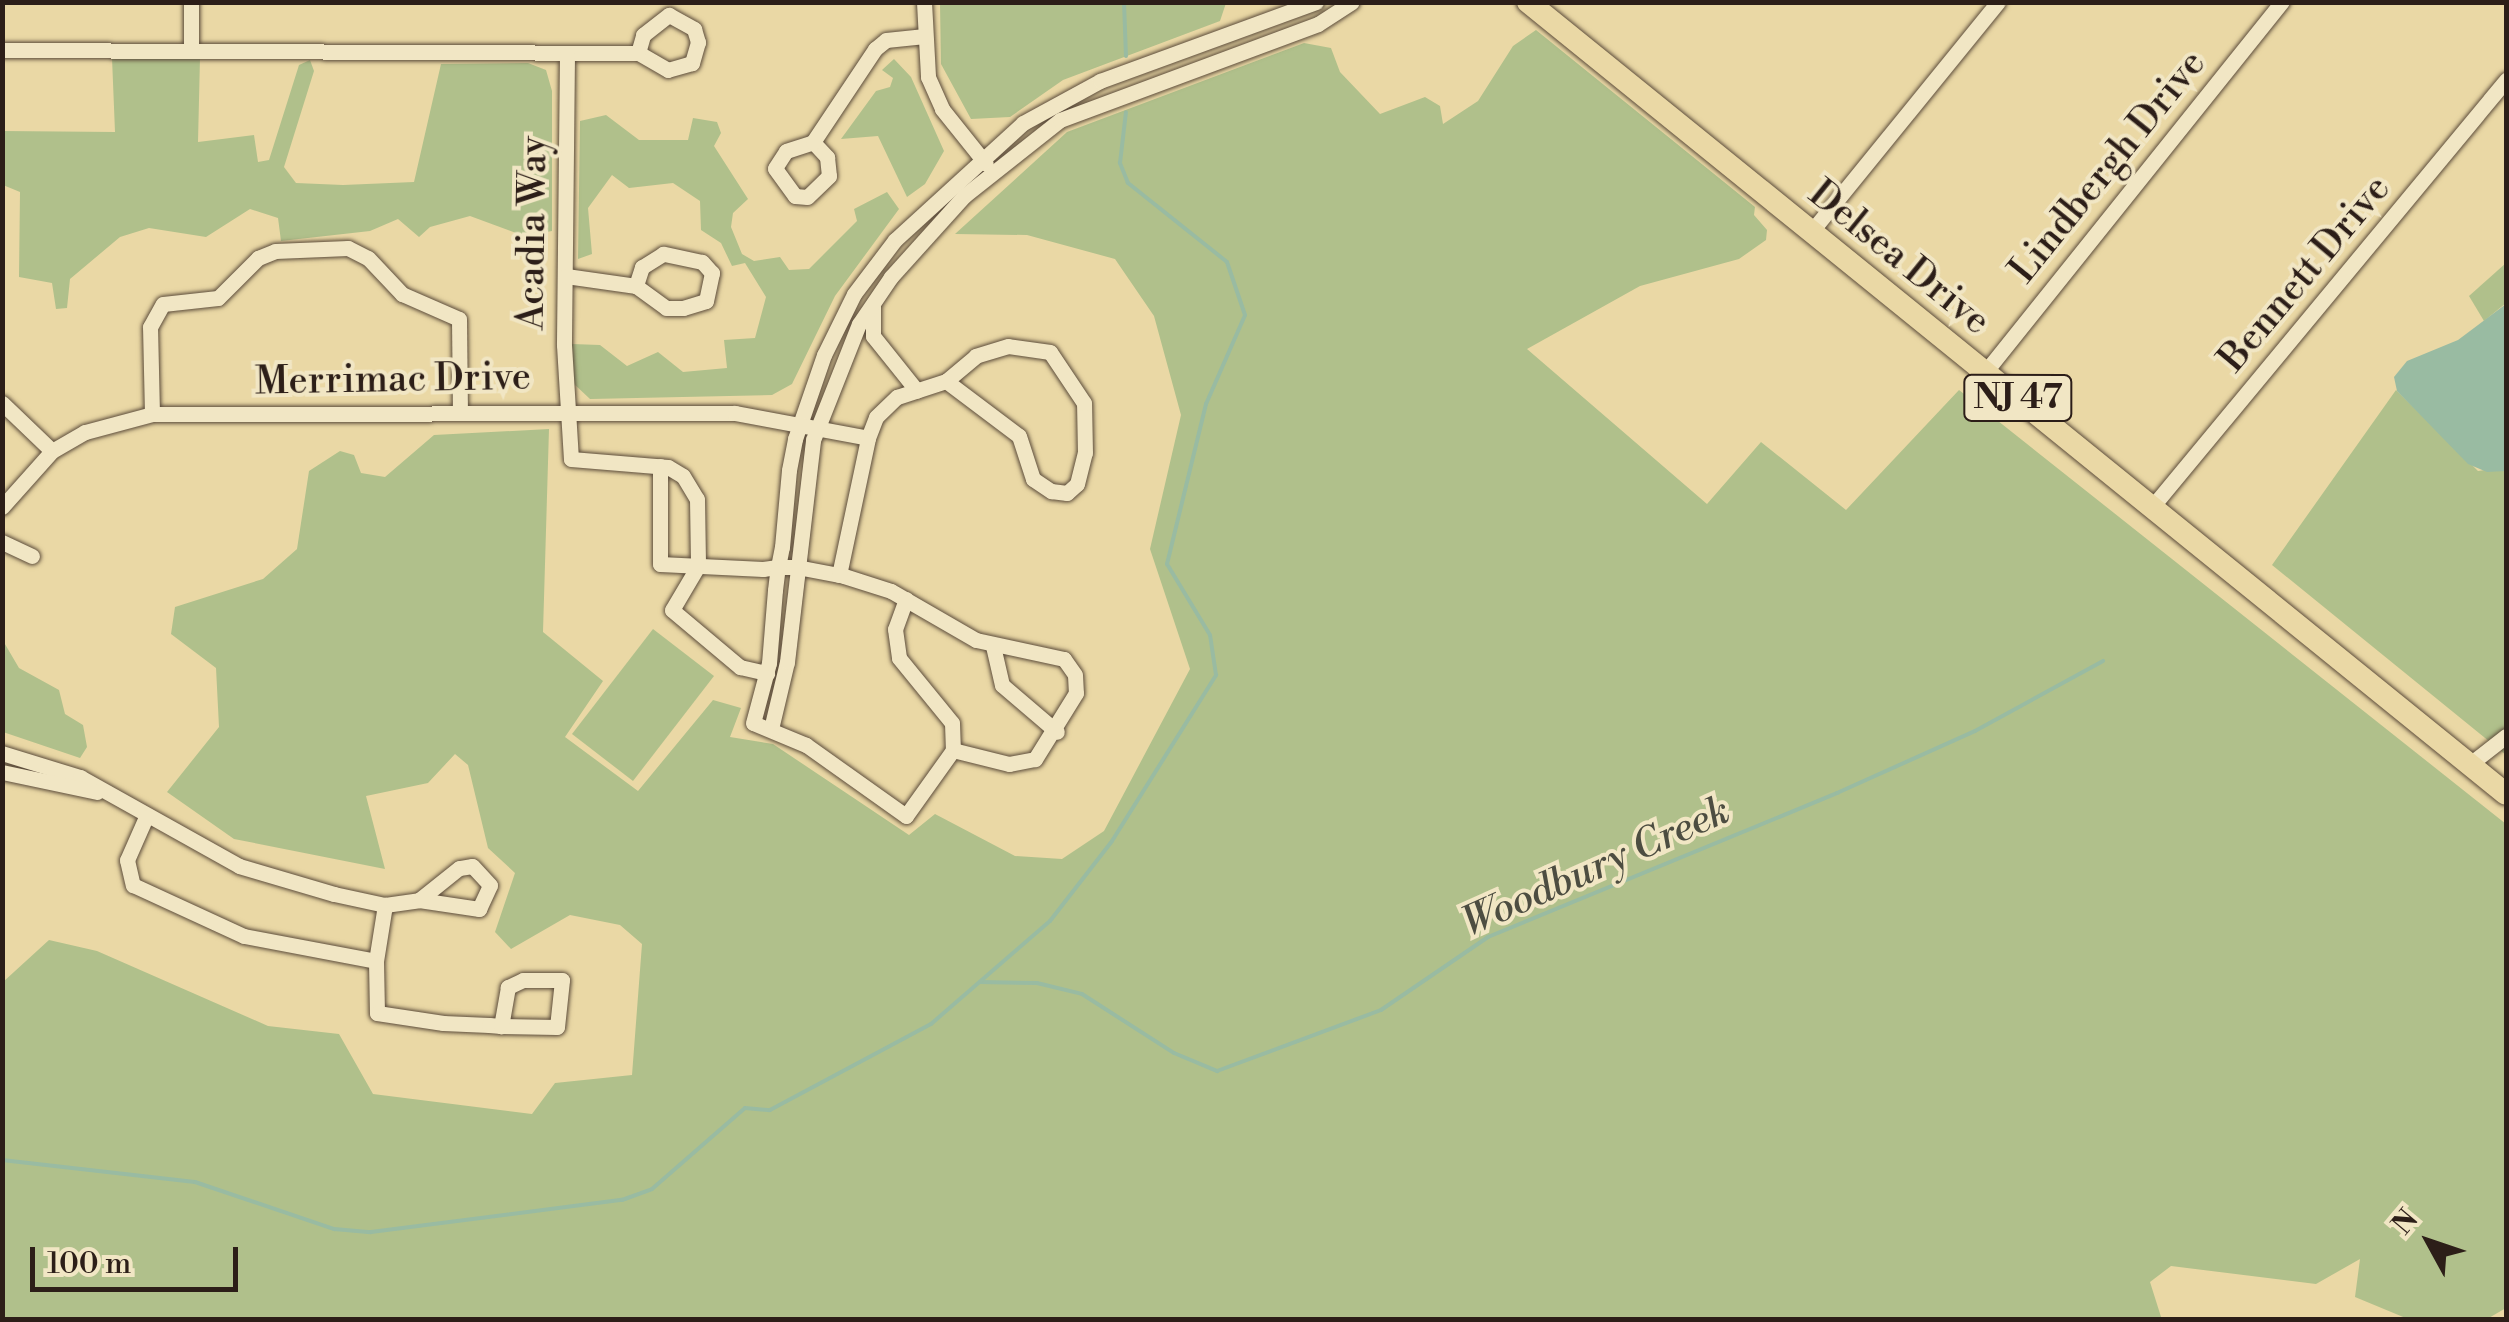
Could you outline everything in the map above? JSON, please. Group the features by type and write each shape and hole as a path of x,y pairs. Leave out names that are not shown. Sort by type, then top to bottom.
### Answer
{"main road":[{"name":"Delsea Drive","path":"1528,2 2506,794"}],"street":[{"path":"191,2 191,49"},
{"path":"924,2 928,77 942,109 992,171"},
{"path":"906,599 896,629 899,658 944,709 957,734 953,750 906,816 806,745 753,723 766,674 799,422 854,294 911,222 980,157 1070,94 1316,2"},
{"path":"771,729 817,427 874,303 932,228 992,171 1083,108 1288,36 1352,2"},
{"path":"1811,232 1998,2"},
{"name":"Lindbergh Drive","path":"1986,372 2282,2"},
{"path":"812,142 875,49 886,40 925,36"},
{"path":"2,50 638,53"},
{"name":"Acadia Way","path":"567,55 566,411 574,462 660,466"},
{"name":"Bennett Drive","path":"2152,507 2506,80"},
{"path":"152,414 150,328 163,304 218,298 258,258 275,250 348,248 368,258 402,294 439,305 459,319 460,409"},
{"path":"566,276 636,286 666,308 697,307 712,287 712,274 702,262 663,254 642,267 636,286"},
{"path":"874,303 873,336 917,391"},
{"path":"839,575 876,416 917,391 946,381 976,356 1008,346 1050,352 1084,403 1085,453 1078,484 1067,492 1051,491 1032,479 1019,436 946,381"},
{"path":"2,403 52,451"},
{"name":"Merrimac Drive","path":"2,507 52,451 116,420 152,414 460,409 735,414 799,422 868,438"},
{"path":"766,674 740,667 672,610 698,566 697,499 683,476 660,466 660,564 698,566 797,568 839,575 906,599 993,646 1053,655 1075,675 1076,693 1057,732 1024,763 953,750"},
{"path":"2,542 32,556"},
{"path":"993,646 1002,685 1057,732"},
{"path":"2470,764 2506,736"},
{"path":"2,753 43,760 240,866 384,905 419,900"},
{"path":"2,772 98,792"},
{"path":"146,818 127,860 133,885 244,936 376,961"},
{"path":"384,905 376,961 377,1012 502,1026 557,1027 562,980 523,980 508,988 502,1026"}],"shaded area":[{"path":"940,2 1226,3 1220,21 1063,80 1010,117 971,119 941,64"},
{"path":"1536,30 1755,207 1754,215 1767,230 1766,240 1739,259 1640,286 1527,349 1707,504 1761,442 1846,510 1959,390 2506,824 2506,1308 2487,1319 2408,1319 2355,1297 2360,1259 2316,1284 2171,1266 2150,1282 2162,1320 3,1319 3,982 49,940 97,951 268,1026 339,1034 373,1094 532,1114 555,1083 632,1075 642,944 620,925 570,915 511,949 495,932 515,873 488,848 468,765 455,754 428,783 366,796 385,869 234,839 167,792 219,727 216,668 171,634 175,607 263,579 297,549 309,471 340,451 354,455 361,473 385,477 434,435 549,429 543,632 603,681 565,737 638,791 713,700 741,708 730,737 773,744 909,835 935,814 1015,856 1062,859 1104,831 1190,669 1150,549 1181,415 1154,316 1115,259 1027,235 955,234 1067,132 1304,43 1331,48 1340,72 1380,114 1425,97 1440,106 1443,124 1478,101 1513,46"},
{"path":"112,58 200,58 198,142 254,135 258,162 269,160 299,65 310,60 314,71 284,167 296,183 343,185 414,182 441,64 528,63 546,70 552,91 552,231 524,236 470,216 430,227 419,237 398,219 370,231 281,241 278,218 250,209 206,237 149,228 120,237 70,279 67,308 56,309 52,283 19,277 20,192 3,185 2,131 115,132"},
{"path":"894,59 911,77 944,151 925,184 907,197 878,136 841,139 876,91 890,87 893,78 882,70"},
{"path":"606,115 639,140 688,140 693,118 717,122 721,133 714,146 748,199 733,213 731,227 742,254 754,261 780,257 789,270 809,269 857,221 854,209 887,192 899,209 835,296 792,384 772,395 590,399 573,383 572,344 600,345 627,366 658,352 683,372 727,368 724,340 755,338 766,297 745,263 732,266 721,243 701,230 700,201 673,183 629,188 612,175 588,208 592,254 578,259 580,121"},
{"path":"2506,263 2506,303 2484,321 2469,296"},
{"path":"2506,304 2506,471 2487,472 2468,464 2397,391 2394,377 2407,361 2458,340"},
{"path":"2396,390 2478,471 2506,467 2506,755 2272,565"},
{"path":"653,629 714,676 633,781 572,734"},
{"path":"2,639 19,668 59,690 65,714 83,725 87,747 80,758 3,732"}],"waterway":[{"path":"1124,2 1126,56"},
{"name":"Woodbury Creek","path":"2,1160 195,1182 334,1229 371,1232 622,1200 652,1189 745,1108 770,1110 931,1024 1050,921 1112,841 1216,675 1210,635 1167,564 1206,404 1245,315 1227,262 1128,183 1120,163 1126,112"},
{"name":"Woodbury Creek","path":"980,982 1037,983 1082,994 1174,1053 1217,1071 1381,1010 1488,937 1837,793 1975,731 2103,661"}]}
